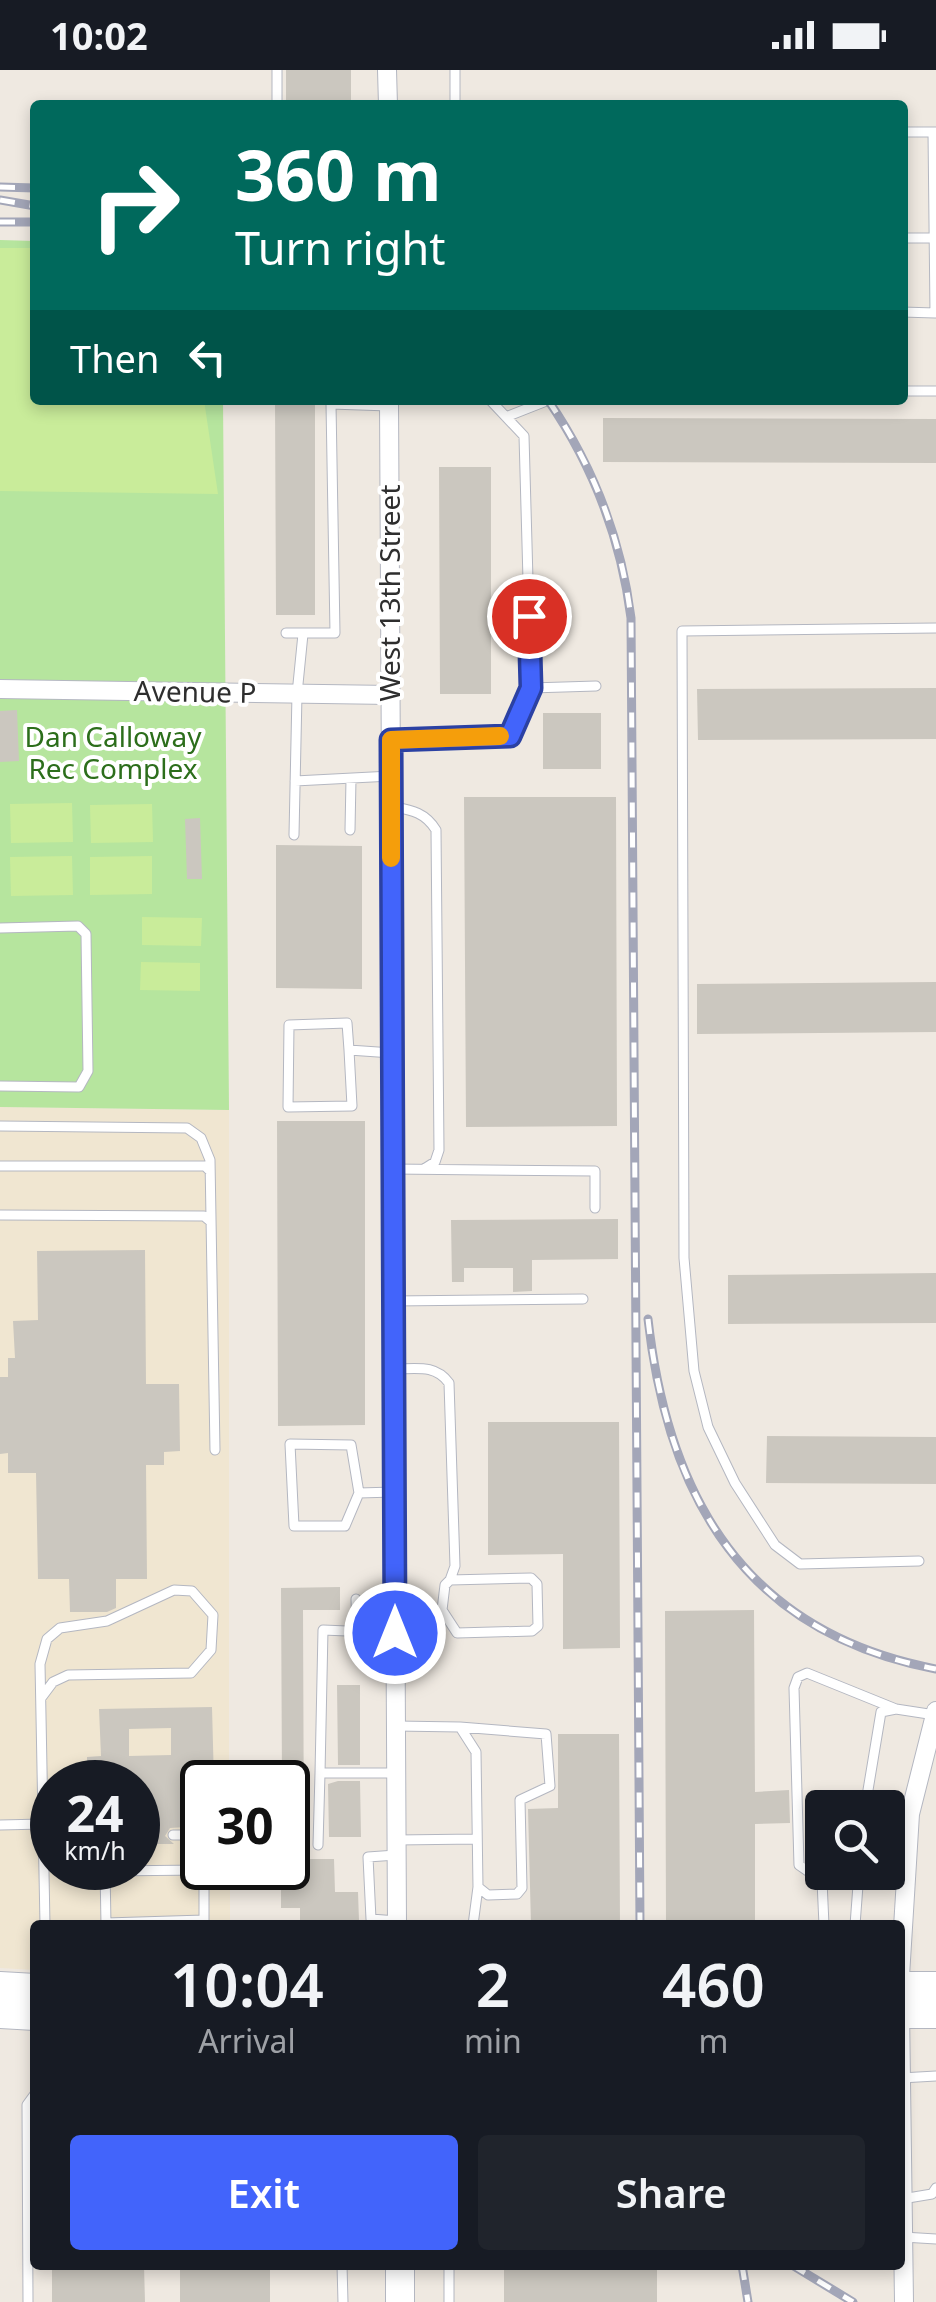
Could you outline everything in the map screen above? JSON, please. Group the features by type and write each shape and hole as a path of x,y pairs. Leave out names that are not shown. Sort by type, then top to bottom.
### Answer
{"main road":[{"path":"0,1986 30,1988"},
{"path":"905,1986 936,1986"},
{"path":"905,2011 936,2014"},
{"path":"0,2014 30,2016"},
{"path":"400,2270 400,2302"}],"street":[{"path":"388,70 388,100"},
{"name":"West 13th Street","path":"389,405 396,1920"},
{"name":"Avenue P","path":"0,689 391,695"},
{"path":"903,1920 910,1814 935,1713"},
{"path":"904,2270 904,2302"}],"lane":[{"path":"277,70 278,100"},
{"path":"455,70 455,100"},
{"path":"908,132 934,132 936,238 935,313 908,312"},
{"path":"908,238 936,238"},
{"path":"908,391 936,391"},
{"path":"286,633 335,633 331,405"},
{"path":"391,740 510,736 531,688 524,436 495,405"},
{"path":"506,417 536,405"},
{"path":"919,1561 800,1564 775,1545 734,1483 708,1427 694,1371 684,1258 682,630 936,628"},
{"path":"294,835 297,694 304,634"},
{"path":"531,688 596,686"},
{"path":"295,781 391,776"},
{"path":"350,830 351,778"},
{"path":"391,806 415,810 429,819 436,830 440,1150 435,1162 424,1169"},
{"path":"0,928 78,926 86,934 88,1071 80,1087 0,1086"},
{"path":"347,1023 350,1050 352,1106 288,1107 289,1024 347,1023"},
{"path":"350,1050 392,1053"},
{"path":"0,1126 187,1128 201,1138 210,1171 215,1450"},
{"path":"0,1166 204,1166 210,1171"},
{"path":"393,1169 595,1171 595,1208"},
{"path":"0,1216 204,1216 211,1222"},
{"path":"393,1301 583,1299"},
{"path":"394,1369 430,1368 449,1383 456,1566 445,1585 442,1610 457,1633 532,1631 538,1626 537,1584 531,1578 450,1580"},
{"path":"290,1444 351,1445 359,1494 345,1526 294,1526 290,1444"},
{"path":"359,1494 394,1492"},
{"path":"41,1698 53,1682 68,1676 191,1672 211,1650 213,1615 192,1590 174,1590 107,1622 60,1628 47,1639 40,1664 42,1760"},
{"path":"356,1599 357,1633"},
{"path":"318,1845 323,1630 357,1633 442,1610"},
{"path":"824,1920 822,1881 798,1866 794,1688 798,1677 807,1673 896,1709 935,1713"},
{"path":"867,1790 881,1712 896,1709"},
{"path":"396,1726 460,1726 546,1734 550,1786 520,1800 522,1888 517,1894 488,1895 478,1887"},
{"path":"460,1726 476,1752 478,1887 475,1920"},
{"path":"320,1772 396,1773"},
{"path":"0,1825 30,1824"},
{"path":"174,1835 180,1835"},
{"path":"376,1920 370,1919 368,1857 396,1848 477,1839"},
{"path":"44,1890 45,1920"},
{"path":"105,1890 106,1920"},
{"path":"203,1890 204,1920"},
{"path":"855,1920 858,1890"},
{"path":"905,2078 932,2076 936,2090"},
{"path":"28,2302 26,2104 30,2100"},
{"path":"905,2198 932,2194 936,2188"},
{"path":"905,2237 936,2239"},
{"path":"342,2270 342,2302"},
{"path":"448,2270 449,2302"}],"shaded area":[{"path":"0,1107 229,1110 229,1760 180,1760 180,1890 230,1890 230,1920 30,1920 30,1970 0,1968"}],"green space":[{"name":"Dan Calloway Rec Complex","path":"0,240 30,241 30,405 223,405 229,1110 0,1107"},
{"path":"0,248 30,248 30,405 205,405 218,494 0,491"},
{"path":"72,803 73,842 11,843 10,804"},
{"path":"152,804 153,842 91,843 90,805"},
{"path":"72,856 73,895 11,896 10,857"},
{"path":"152,856 152,894 90,895 90,857"},
{"path":"142,917 202,918 201,946 142,945"},
{"path":"141,962 200,963 200,991 140,990"}],"building":[{"path":"286,70 351,70 351,100 286,100"},
{"path":"275,405 315,405 315,615 276,615"},
{"path":"603,418 936,419 936,463 603,462"},
{"path":"439,467 491,467 491,694 440,694"},
{"path":"936,688 936,739 698,740 697,689"},
{"path":"17,710 19,761 0,762 0,711"},
{"path":"543,713 601,713 601,769 543,769"},
{"path":"464,797 616,797 617,1126 466,1127"},
{"path":"200,818 202,879 187,879 185,819"},
{"path":"276,845 362,846 362,989 276,988"},
{"path":"936,982 936,1032 697,1034 697,984"},
{"path":"277,1121 365,1121 365,1425 278,1426"},
{"path":"618,1219 618,1259 532,1260 532,1291 513,1292 513,1268 464,1268 464,1282 452,1282 451,1220"},
{"path":"145,1250 146,1384 179,1384 180,1451 164,1452 164,1465 146,1465 147,1579 116,1579 116,1608 107,1612 70,1612 69,1579 38,1579 36,1473 8,1473 8,1453 0,1454 0,1377 8,1377 8,1358 15,1358 13,1321 38,1320 37,1251"},
{"path":"936,1273 936,1323 728,1324 728,1275"},
{"path":"488,1422 619,1422 620,1648 563,1649 563,1554 488,1555"},
{"path":"767,1436 936,1437 936,1484 766,1483"},
{"path":"340,1587 340,1610 303,1610 304,1760 282,1760 281,1588"},
{"path":"754,1610 755,1792 789,1790 790,1823 755,1824 755,1920 666,1920 665,1611"},
{"path":"337,1685 360,1685 360,1765 338,1765"},
{"path":"212,1707 213,1760 180,1760 180,1827 170,1828 165,1836 174,1844 160,1844 160,1760 87,1760 101,1756 99,1709","holes":["171,1728 171,1755 129,1756 129,1729"]},
{"path":"558,1734 619,1734 620,1920 531,1920 528,1809 558,1808"},
{"path":"360,1781 361,1837 329,1837 328,1784"},
{"path":"310,1859 334,1859 335,1892 358,1892 359,1920 300,1920 300,1908 281,1908 281,1890 310,1890"},
{"path":"52,2270 144,2270 145,2302 52,2302"},
{"path":"180,2270 270,2270 270,2302 180,2302"},
{"path":"504,2270 657,2270 657,2302 504,2302"}],"railway":[{"path":"0,187 30,188"},
{"path":"0,200 30,205"},
{"path":"0,222 30,222"},
{"path":"551,405 579,451 603,504 620,560 631,618 640,1920"},
{"path":"648,1319 658,1384 675,1445 698,1499 728,1548 767,1590 814,1624 870,1651 936,1669"},
{"path":"743,2270 748,2302"},
{"path":"800,2270 853,2302"}],"slow traffic":[{"path":"391,858 391,740 500,736"}],"route":[{"path":"395,1633 391,740 510,736 531,688 529,616"}]}
